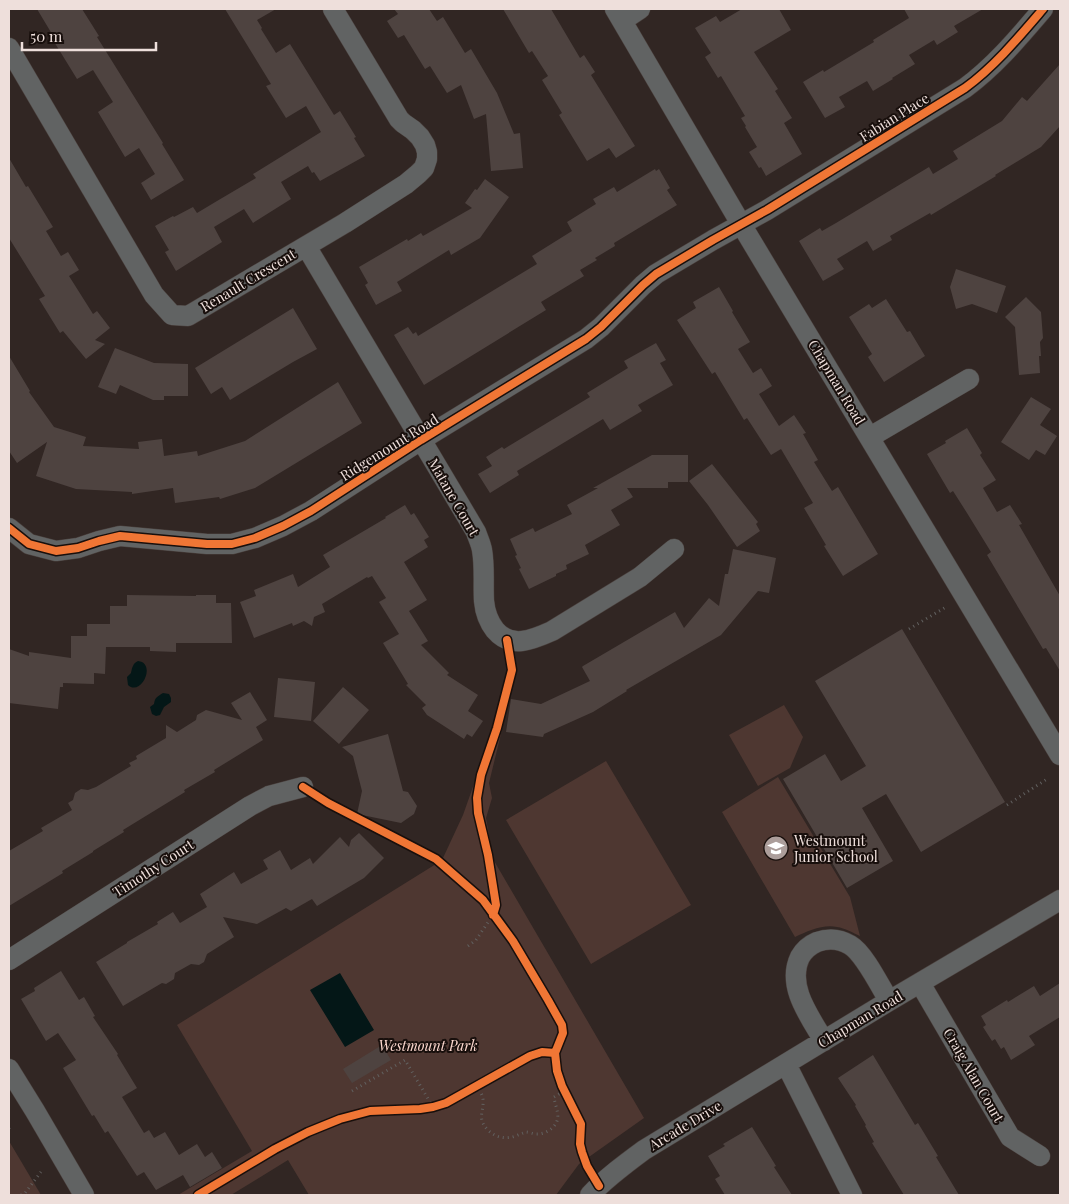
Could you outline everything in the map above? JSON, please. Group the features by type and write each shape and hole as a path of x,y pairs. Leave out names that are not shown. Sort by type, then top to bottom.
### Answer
{"street":[{"name":"Renault Crescent","path":"9,48 154,295 172,314 188,316 344,223 406,184 424,168 427,159 425,145 413,130 399,119 333,9"},
{"path":"618,15 640,9"},
{"name":"Fabian Place","path":"741,224 767,210 965,88 993,65 1042,9"},
{"name":"Chapman Road","path":"618,15 741,224 1060,755"},
{"name":"Ridgemount Road","path":"9,528 29,544 56,551 78,548 120,536 207,544 232,544 255,538 311,511 586,339 656,274 741,224"},
{"name":"Matane Court","path":"306,246 476,532 482,552 484,603 487,616 499,635 507,640 520,641 529,640 552,631 640,577 674,550"},
{"path":"870,438 969,379"},
{"name":"Timothy Court","path":"9,960 250,806 269,796 303,787"},
{"name":"Chapman Road","path":"786,1064 1060,900"},
{"path":"824,1041 800,997 795,975 797,964 802,954 816,942 838,940 851,945 862,956 889,1001"},
{"name":"Craig Alan Court","path":"920,983 1010,1138 1040,1156"},
{"path":"786,1064 852,1195"},
{"name":"Arcade Drive","path":"590,1195 619,1168 644,1150 786,1064"},
{"path":"10,1073 84,1195"}],"path":[{"path":"909,629 946,607"},
{"path":"1007,804 1047,779"},
{"path":"303,787 328,803 439,861"},
{"path":"468,946 496,919 492,907"},
{"path":"352,1091 405,1060 433,1107"},
{"path":"470,1090 481,1083 483,1100 481,1115 485,1127 495,1136 503,1138 510,1138 528,1132 543,1133 554,1127 558,1115 554,1097 563,1088 569,1100"},
{"path":"9,1128 13,1126"},
{"path":"21,1195 25,1193 41,1172"}],"green space":[{"name":"Westmount Park","path":"509,667 517,668 489,783 492,798 486,818 493,859 644,1118 579,1164 556,1195 309,1195 288,1160 231,1195 178,1195 252,1151 177,1025 436,864 323,806 327,801 443,858 463,815 486,750"},
{"path":"784,705 803,737 790,768 758,786 729,735"},
{"path":"606,761 691,905 591,964 506,820"},
{"path":"778,777 850,897 860,936 843,928 826,926 795,937 722,812"},
{"path":"9,1141 41,1195 9,1195"}],"shaded area":[{"path":"138,661 144,663 147,673 138,687 133,687 128,685 127,677 131,673 134,664"},
{"path":"163,693 169,694 171,702 164,707 160,715 156,716 152,714 150,707 154,704 157,697"},
{"path":"340,973 374,1030 345,1047 310,990"}],"building":[{"path":"37,9 82,9 184,180 151,200 141,183 155,174 139,148 125,157 98,112 113,102 93,70 77,79"},
{"path":"225,9 276,9 257,20 261,29 276,53 290,44 334,115 340,111 365,156 320,181 308,166 281,182 291,199 253,223 244,209 214,227 222,242 176,271 165,252 169,250 155,226 193,207 197,213 256,178 253,174 321,132 306,106 286,118 266,86 271,84"},
{"path":"394,9 429,9 437,21 443,17 465,53 471,49 497,93 514,134 520,133 523,168 491,171 486,114 474,119 461,85 447,93 430,66 425,69 404,35 398,38 387,21 398,14"},
{"path":"503,9 551,9 580,58 584,55 595,72 591,75 635,146 616,158 609,148 587,161 559,115 562,113 542,80 548,76 532,51 529,53"},
{"path":"742,9 779,9 791,30 754,52 778,89 775,91 792,118 784,123 802,154 766,176 749,152 757,147 741,118 745,116 721,76 718,78 705,57 711,53 695,28 716,16 720,22"},
{"path":"904,9 983,9 954,26 958,32 937,45 934,40 909,55 915,64 893,79 873,91 867,81 839,97 845,107 825,118 803,82 823,70 824,72 874,42 873,40 909,18"},
{"path":"1060,64 1060,126 1041,147 931,215 930,213 890,236 892,240 873,251 867,241 837,259 844,269 823,281 799,241 820,228 822,231 929,167 933,174 958,159 953,151 1002,121 1022,97 1027,101"},
{"path":"9,158 53,227 46,231 61,256 68,252 79,270 69,276 93,314 97,311 110,328 95,340 105,344 86,359 63,331 60,333 39,299 45,296 9,238"},
{"path":"655,169 656,171 659,169 670,188 667,190 677,205 614,243 615,246 580,270 584,276 541,302 546,310 424,385 394,335 408,327 413,334 416,332 418,336 537,264 532,256 572,231 567,222 596,204 593,199 614,187 617,192"},
{"path":"485,179 509,197 480,238 451,255 449,250 397,282 402,291 376,305 365,285 368,283 359,267 407,239 408,241 421,233 423,236 472,208 465,203"},
{"path":"956,269 1006,286 997,313 972,304 956,309 950,287"},
{"path":"719,287 750,342 738,349 753,373 761,368 772,386 759,394 779,426 794,415 806,433 803,434 818,460 814,462 832,491 838,487 878,554 843,576 824,546 826,545 804,508 813,503 781,449 771,455 747,418 744,420 715,372 712,374 677,320 696,308 693,302"},
{"path":"1026,297 1041,312 1043,338 1040,342 1040,373 1019,375 1015,327 1005,317"},
{"path":"886,299 907,332 910,331 925,356 884,382 868,357 872,354 849,317 869,304 872,308"},
{"path":"293,308 317,349 230,400 222,387 211,394 195,368"},
{"path":"656,343 666,360 660,363 673,385 638,405 642,411 610,430 603,419 517,471 519,475 490,493 478,474 492,466 486,457 502,447 504,449 590,397 587,393 628,368 624,361"},
{"path":"115,348 154,363 188,364 188,396 164,396 164,400 153,400 120,385 116,394 98,387"},
{"path":"9,356 29,392 54,427 86,437 83,446 139,449 138,442 162,439 164,456 197,451 198,456 245,441 338,382 362,423 255,488 220,499 219,497 175,503 173,488 132,494 132,492 76,489 36,476 47,442 17,463 9,451"},
{"path":"1031,397 1051,409 1040,425 1057,436 1045,455 1036,450 1029,460 1001,442"},
{"path":"967,428 982,453 980,455 996,480 983,488 997,512 1010,505 1022,524 1019,525 1060,596 1060,671 1046,648 1043,649 987,555 991,552 953,491 950,493 927,454"},
{"path":"652,455 688,455 688,482 668,482 668,488 627,488 633,497 611,510 620,525 585,545 589,554 566,565 567,569 556,574 556,576 529,589 519,569 521,568 510,539 533,528 535,532 572,514 567,505"},
{"path":"712,464 758,522 756,524 760,531 737,547 689,481"},
{"path":"405,505 411,515 414,513 429,537 424,540 428,547 404,562 427,600 409,611 428,641 421,645 449,673 447,675 478,695 468,711 483,721 472,737 467,734 464,739 427,715 422,708 426,705 406,685 408,684 383,643 399,634 379,602 386,598 372,576 367,577 322,604 325,612 314,617 312,626 304,621 293,626 292,623 254,638 240,602 256,596 254,590 293,574 298,587 330,567 323,555"},
{"path":"733,549 776,558 769,593 758,591 721,635 626,690 593,712 544,734 543,737 506,732 511,699 541,704 590,681 583,666 675,612 684,628 709,598 719,606 725,574 728,574"},
{"path":"127,595 216,595 216,603 231,603 232,643 176,643 176,652 150,651 150,647 106,647 105,674 94,673 94,684 63,683 63,687 60,687 58,709 9,703 9,649 29,656 29,652 71,658 71,636 87,636 87,624 110,624 110,606 127,606"},
{"path":"902,629 1005,802 921,852 886,794 862,808 893,861 847,888 783,779 825,754 841,781 866,766 815,681"},
{"path":"278,678 315,682 311,721 274,717"},
{"path":"343,687 369,710 339,744 313,721"},
{"path":"250,692 267,720 256,727 263,740 184,790 185,792 123,830 124,832 62,871 63,873 9,906 9,851 43,831 41,828 72,810 68,803 73,800 75,793 81,789 88,790 96,787 131,766 129,763 137,759 136,756 166,738 166,725 177,732 196,720 197,715 206,710 242,720 231,703"},
{"path":"388,734 403,791 408,792 417,806 414,814 401,823 357,814 362,791 353,756 342,747"},
{"path":"359,833 384,858 364,878 317,906 312,899 291,911 286,908 257,924 223,917 234,937 207,954 204,962 199,965 191,964 175,973 174,979 166,984 162,983 123,1006 96,962 158,924 157,922 173,912 180,923 207,907 200,894 234,872 241,884 268,869 263,860 280,850 291,870 310,858 313,864 340,837 349,847 351,840"},
{"path":"61,971 79,1000 84,997 95,1016 93,1017 118,1054 137,1088 122,1097 144,1133 149,1130 154,1138 165,1132 179,1155 197,1144 205,1157 212,1152 222,1168 190,1187 183,1175 156,1190 144,1172 137,1176 108,1131 105,1133 94,1115 92,1116 63,1068 76,1060 58,1033 46,1041 21,999 35,991 34,988"},
{"path":"1060,983 1060,1017 1029,1036 1035,1045 1011,1060 1004,1047 1001,1049 995,1039 992,1041 983,1027 986,1025 981,1016 1034,986 1040,996"},
{"path":"382,1045 391,1060 352,1083 343,1069"},
{"path":"873,1055 915,1125 918,1123 959,1195 904,1195 872,1143 874,1142 856,1105 838,1078"},
{"path":"752,1127 792,1195 725,1195 715,1179 720,1176 708,1156 725,1146 723,1144"}],"cycle path":[{"path":"9,528 29,544 56,551 78,548 120,536 207,544 232,544 255,538 283,526 311,511 421,440 586,339 656,274 767,210 965,88 997,61 1043,9"},
{"path":"493,915 496,905 488,855 478,813 477,798 481,775 497,728 512,670 507,640"},
{"path":"303,787 328,803 436,859 483,900 513,941 562,1025 563,1033 555,1053 557,1071 562,1086 581,1124 580,1144 587,1166 599,1186"},
{"path":"198,1195 275,1149 308,1132 340,1119 370,1111 433,1107 446,1103 530,1056 542,1052 555,1053"}],"place":[{"name":"Westmount Junior School","path":"776,848"}]}
